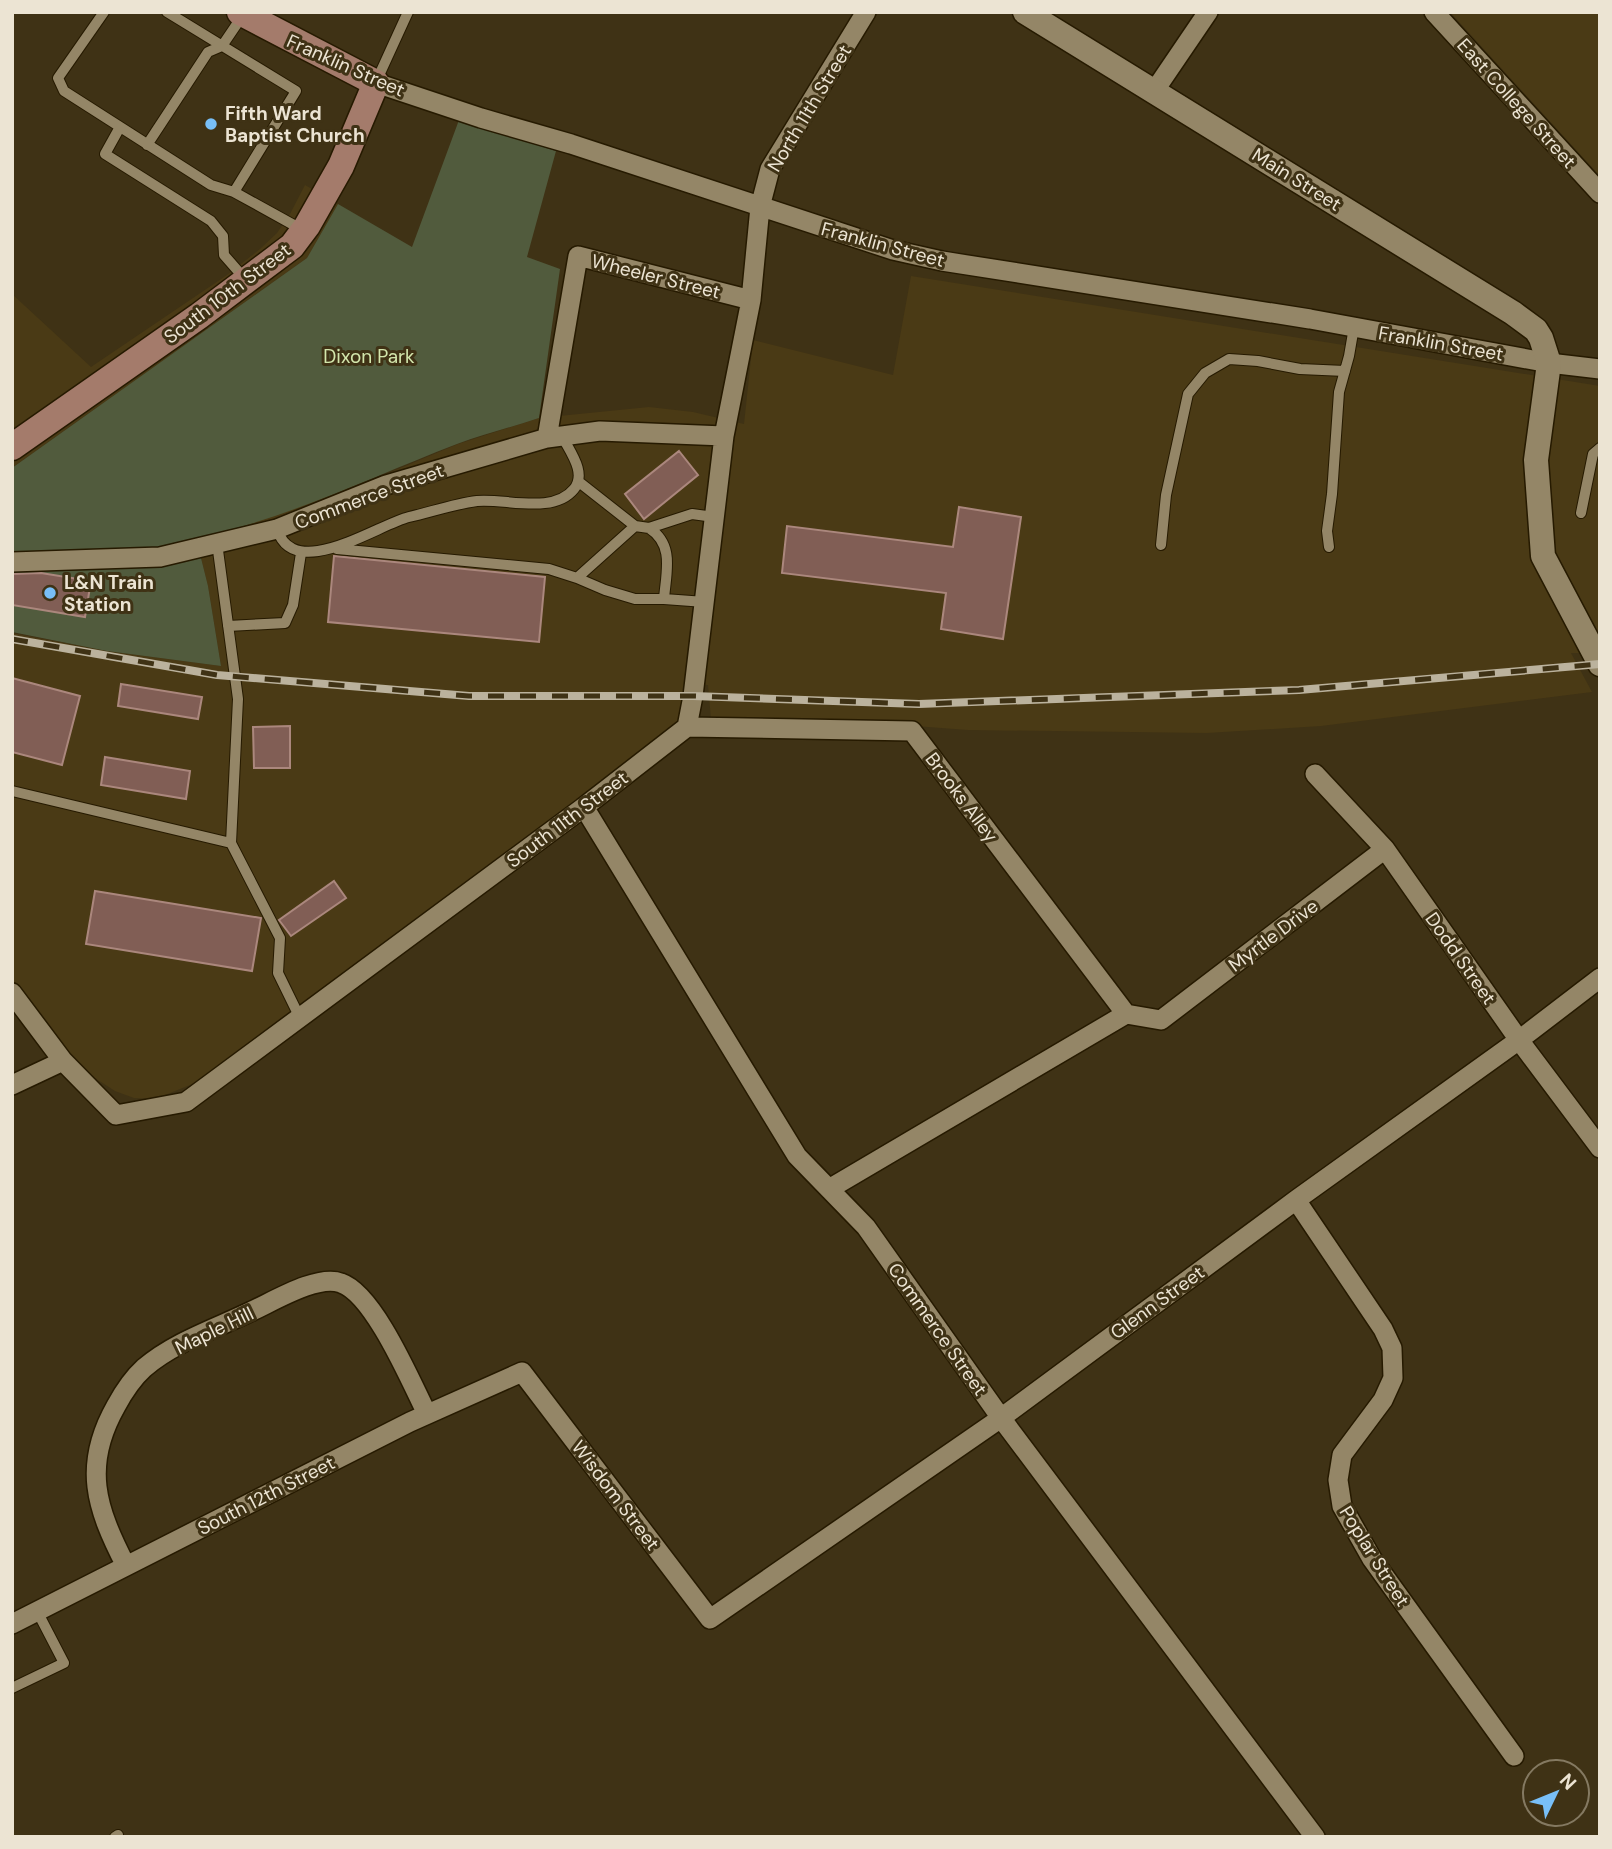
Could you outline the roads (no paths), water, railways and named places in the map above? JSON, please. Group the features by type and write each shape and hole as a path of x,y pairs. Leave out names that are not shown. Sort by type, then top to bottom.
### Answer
{"main road":[{"name":"Franklin Street","path":"242,13 376,83"},
{"name":"South 10th Street","path":"18,439 199,316 292,246 341,166 376,83"}],"street":[{"name":"North 11th Street","path":"760,207 770,169 866,12"},
{"name":"Main Street","path":"1026,12 1513,313 1536,330 1549,363"},
{"path":"1155,90 1208,12"},
{"name":"East College Street","path":"1434,12 1600,193"},
{"name":"Franklin Street","path":"376,83 892,250 942,261 1354,327 1549,363 1600,369"},
{"path":"687,727 724,436 751,300 760,207"},
{"name":"Wheeler Street","path":"554,437 578,256 751,300"},
{"path":"1549,363 1536,460 1543,556 1600,664"},
{"name":"Commerce Street","path":"12,562 160,556 217,543 277,529 386,485 554,437 600,431 724,436"},
{"name":"South 11th Street","path":"63,1061 116,1115 186,1102 584,807 687,727"},
{"name":"Brooks Alley","path":"687,727 912,731 1126,1014"},
{"name":"Dodd Street","path":"1315,774 1385,849 1519,1040 1600,1148"},
{"name":"Commerce Street","path":"584,807 797,1156 866,1227 1001,1418 1315,1837"},
{"name":"Myrtle Drive","path":"1126,1014 1161,1020 1385,849"},
{"name":"Glenn Street","path":"709,1619 1001,1418 1600,978"},
{"path":"12,993 63,1061 12,1085"},
{"path":"829,1189 1126,1014"},
{"name":"Poplar Street","path":"1296,1200 1383,1329 1392,1348 1393,1378 1383,1400 1342,1455 1338,1480 1342,1506 1373,1559 1514,1756"},
{"name":"Maple Hill","path":"126,1566 113,1542 100,1505 96,1485 96,1461 105,1425 121,1396 143,1368 170,1350 313,1284 340,1282 358,1292 372,1310 428,1414"},
{"name":"South 12th Street","path":"12,1624 428,1414 523,1372"},
{"name":"Wisdom Street","path":"523,1372 709,1619"}],"lane":[{"path":"104,12 58,78 64,91 211,185 234,192 304,230"},
{"path":"167,12 296,91 234,192"},
{"path":"376,83 408,12"},
{"path":"147,145 208,52 222,46 242,13"},
{"path":"120,127 105,154 211,221 223,236 224,255 247,280"},
{"path":"1329,547 1326,531 1332,494 1339,392 1354,327"},
{"path":"1161,545 1166,495 1188,394 1205,373 1229,359 1300,369 1345,371"},
{"path":"333,549 403,519 477,501 545,505 572,492 579,482 580,473 554,437"},
{"path":"1581,513 1593,454 1600,447"},
{"path":"579,482 635,526 649,528 660,535 667,554 664,599"},
{"path":"649,528 692,514 714,517"},
{"path":"577,578 635,526"},
{"path":"277,529 287,547 302,553 333,549 549,569 635,599 705,601"},
{"path":"217,543 238,699 231,842 280,938 278,972 300,1018"},
{"path":"228,626 285,623 293,604 302,553"},
{"path":"12,791 231,842"},
{"path":"12,1688 64,1663 37,1611"}],"railway":[{"path":"12,639 217,675 469,696 693,696 919,704 1299,690 1600,664"}],"place":[{"name":"Fifth Ward Baptist Church","path":"211,124"},
{"name":"L&N Train Station","path":"50,593"}],"park label":[{"name":"Dixon Park","path":"369,356"}]}
